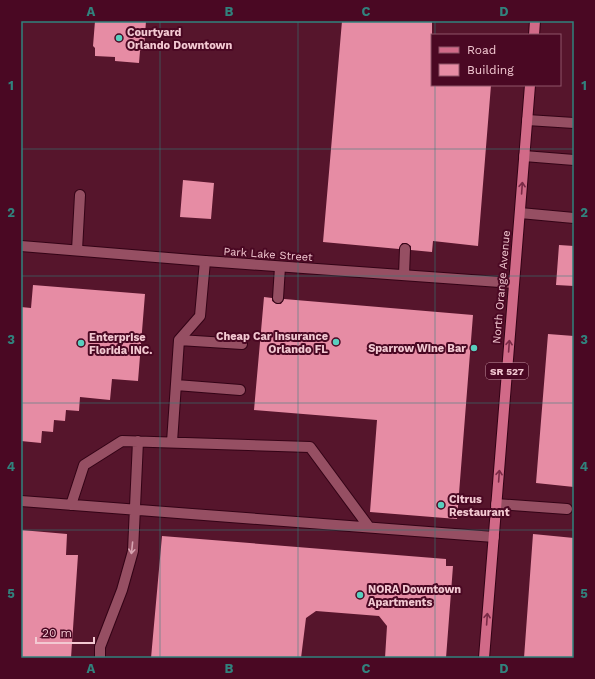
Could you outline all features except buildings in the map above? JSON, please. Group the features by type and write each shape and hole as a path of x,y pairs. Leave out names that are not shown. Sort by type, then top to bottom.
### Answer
{"main road":[{"path":"534,34 535,21"},
{"name":"North Orange Avenue","path":"484,658 530,86"}],"street":[{"path":"527,120 574,123"},
{"path":"524,156 574,160"},
{"path":"77,250 80,195"},
{"path":"520,213 574,218"},
{"name":"Park Lake Street","path":"21,246 280,267 514,283"},
{"path":"404,275 405,249"},
{"path":"172,442 179,340 200,316 205,261"},
{"path":"278,298 280,267"},
{"path":"179,340 242,344"},
{"path":"176,385 240,390"},
{"path":"71,505 84,464 122,441 310,447 369,527"},
{"path":"100,658 100,647 122,590 133,551 138,441"},
{"path":"21,501 494,537"},
{"path":"496,504 567,509"}],"place":[{"name":"Courtyard Orlando Downtown","path":"119,38"},
{"name":"Cheap Car Insurance Orlando FL","path":"336,342"},
{"name":"Enterprise Florida INC.","path":"81,343"},
{"name":"Sparrow Wine Bar","path":"474,348"},
{"name":"Citrus Restaurant","path":"441,505"},
{"name":"NORA Downtown Apartments","path":"360,595"}]}
